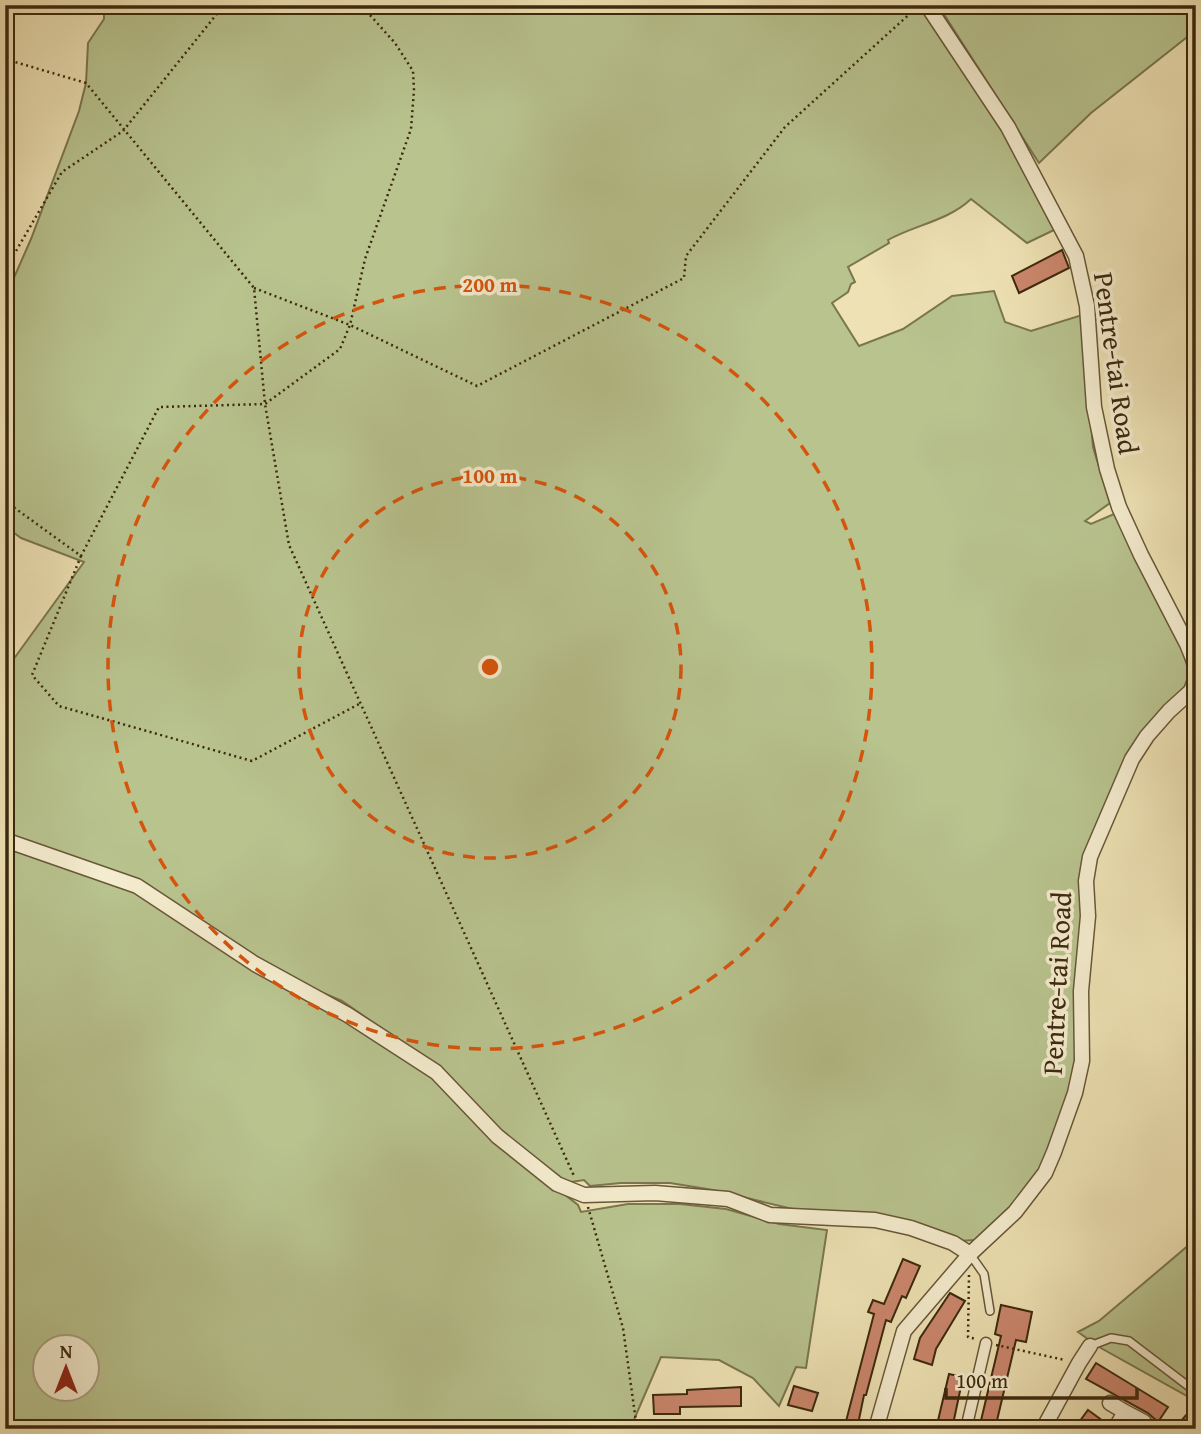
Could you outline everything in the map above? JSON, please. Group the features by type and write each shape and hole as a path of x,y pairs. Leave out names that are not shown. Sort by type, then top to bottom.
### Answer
{"street":[{"name":"Pentre-tai Road","path":"926,5 1008,127 1076,256 1087,306 1094,407 1107,469 1119,507 1196,667"},
{"name":"Pentre-tai Road","path":"876,1429 904,1331 970,1254 1015,1212 1045,1173 1075,1093 1082,1061 1081,991 1088,916 1086,881 1090,857 1132,759 1155,728 1194,687"},
{"path":"5,840 137,886 255,964 348,1015 436,1072 497,1136 557,1185 584,1195 655,1193 728,1199 769,1215 875,1220 911,1228 953,1243 970,1254"},
{"path":"966,1429 986,1343"},
{"path":"1043,1429 1090,1346"},
{"path":"1110,1402 1144,1422"},
{"path":"1115,1429 1125,1412"}],"lane":[{"path":"970,1254 984,1274 990,1311"},
{"path":"1090,1346 1111,1338 1129,1341 1196,1392"},
{"path":"813,1424 828,1429"}],"path":[{"path":"5,270 62,172 123,131 224,5"},
{"path":"361,5 395,43 413,71 414,90 411,129 365,259 350,326 340,349 265,404 159,407 80,556 32,675 59,706 252,761 362,703"},
{"path":"5,59 86,83 254,288 350,326 477,386 684,278 686,256 785,127 919,5"},
{"path":"254,288 265,404 289,544 584,1195 623,1328 637,1429"},
{"path":"5,501 80,556"},
{"path":"970,1254 968,1337 1079,1363"}],"green space":[{"path":"104,5 918,5 1008,138 1054,230 1027,243 971,199 952,213 888,240 889,243 848,267 855,282 851,284 848,292 832,303 859,346 903,329 952,296 994,291 1005,322 1031,331 1082,315 1093,447 1110,503 1085,521 1091,524 1114,514 1170,619 1190,681 1174,698 1105,807 1076,967 1077,1061 1059,1125 1038,1172 1013,1206 976,1240 958,1241 670,1183 590,1186 584,1180 571,1182 557,1179 501,1131 447,1074 342,1001 302,984 240,949 147,885 30,844 5,832 5,671 84,562 21,538 5,526 5,298 31,239 79,111 86,83 88,43 104,19"},
{"path":"938,5 1196,5 1196,30 1091,113 1039,163"},
{"path":"17,849 129,887 425,1068 505,1148 578,1205 581,1212 628,1204 680,1204 726,1209 779,1224 827,1230 806,1368 796,1367 779,1406 753,1378 719,1360 661,1357 630,1429 5,1429 5,856"},
{"path":"1196,1239 1196,1401 1099,1347 1078,1332 1099,1321"}],"building":[{"path":"1062,250 1069,268 1019,293 1012,276"},
{"path":"903,1259 920,1266 906,1298 902,1296 891,1322 886,1320 857,1429 844,1429 874,1314 868,1312 873,1300 884,1304"},
{"path":"950,1293 965,1301 936,1349 932,1365 914,1359 920,1338"},
{"path":"1001,1305 1032,1312 1026,1342 1016,1340 995,1429 979,1429 1001,1336 995,1334"},
{"path":"1096,1363 1168,1407 1158,1422 1148,1413 1086,1379"},
{"path":"949,1374 963,1377 952,1429 936,1429"},
{"path":"794,1386 818,1393 812,1411 788,1405"},
{"path":"741,1387 741,1406 680,1407 680,1414 654,1414 653,1395"},
{"path":"1196,1404 1196,1429 1190,1429 1181,1421"},
{"path":"1088,1410 1103,1421 1097,1429 1074,1429"}]}
